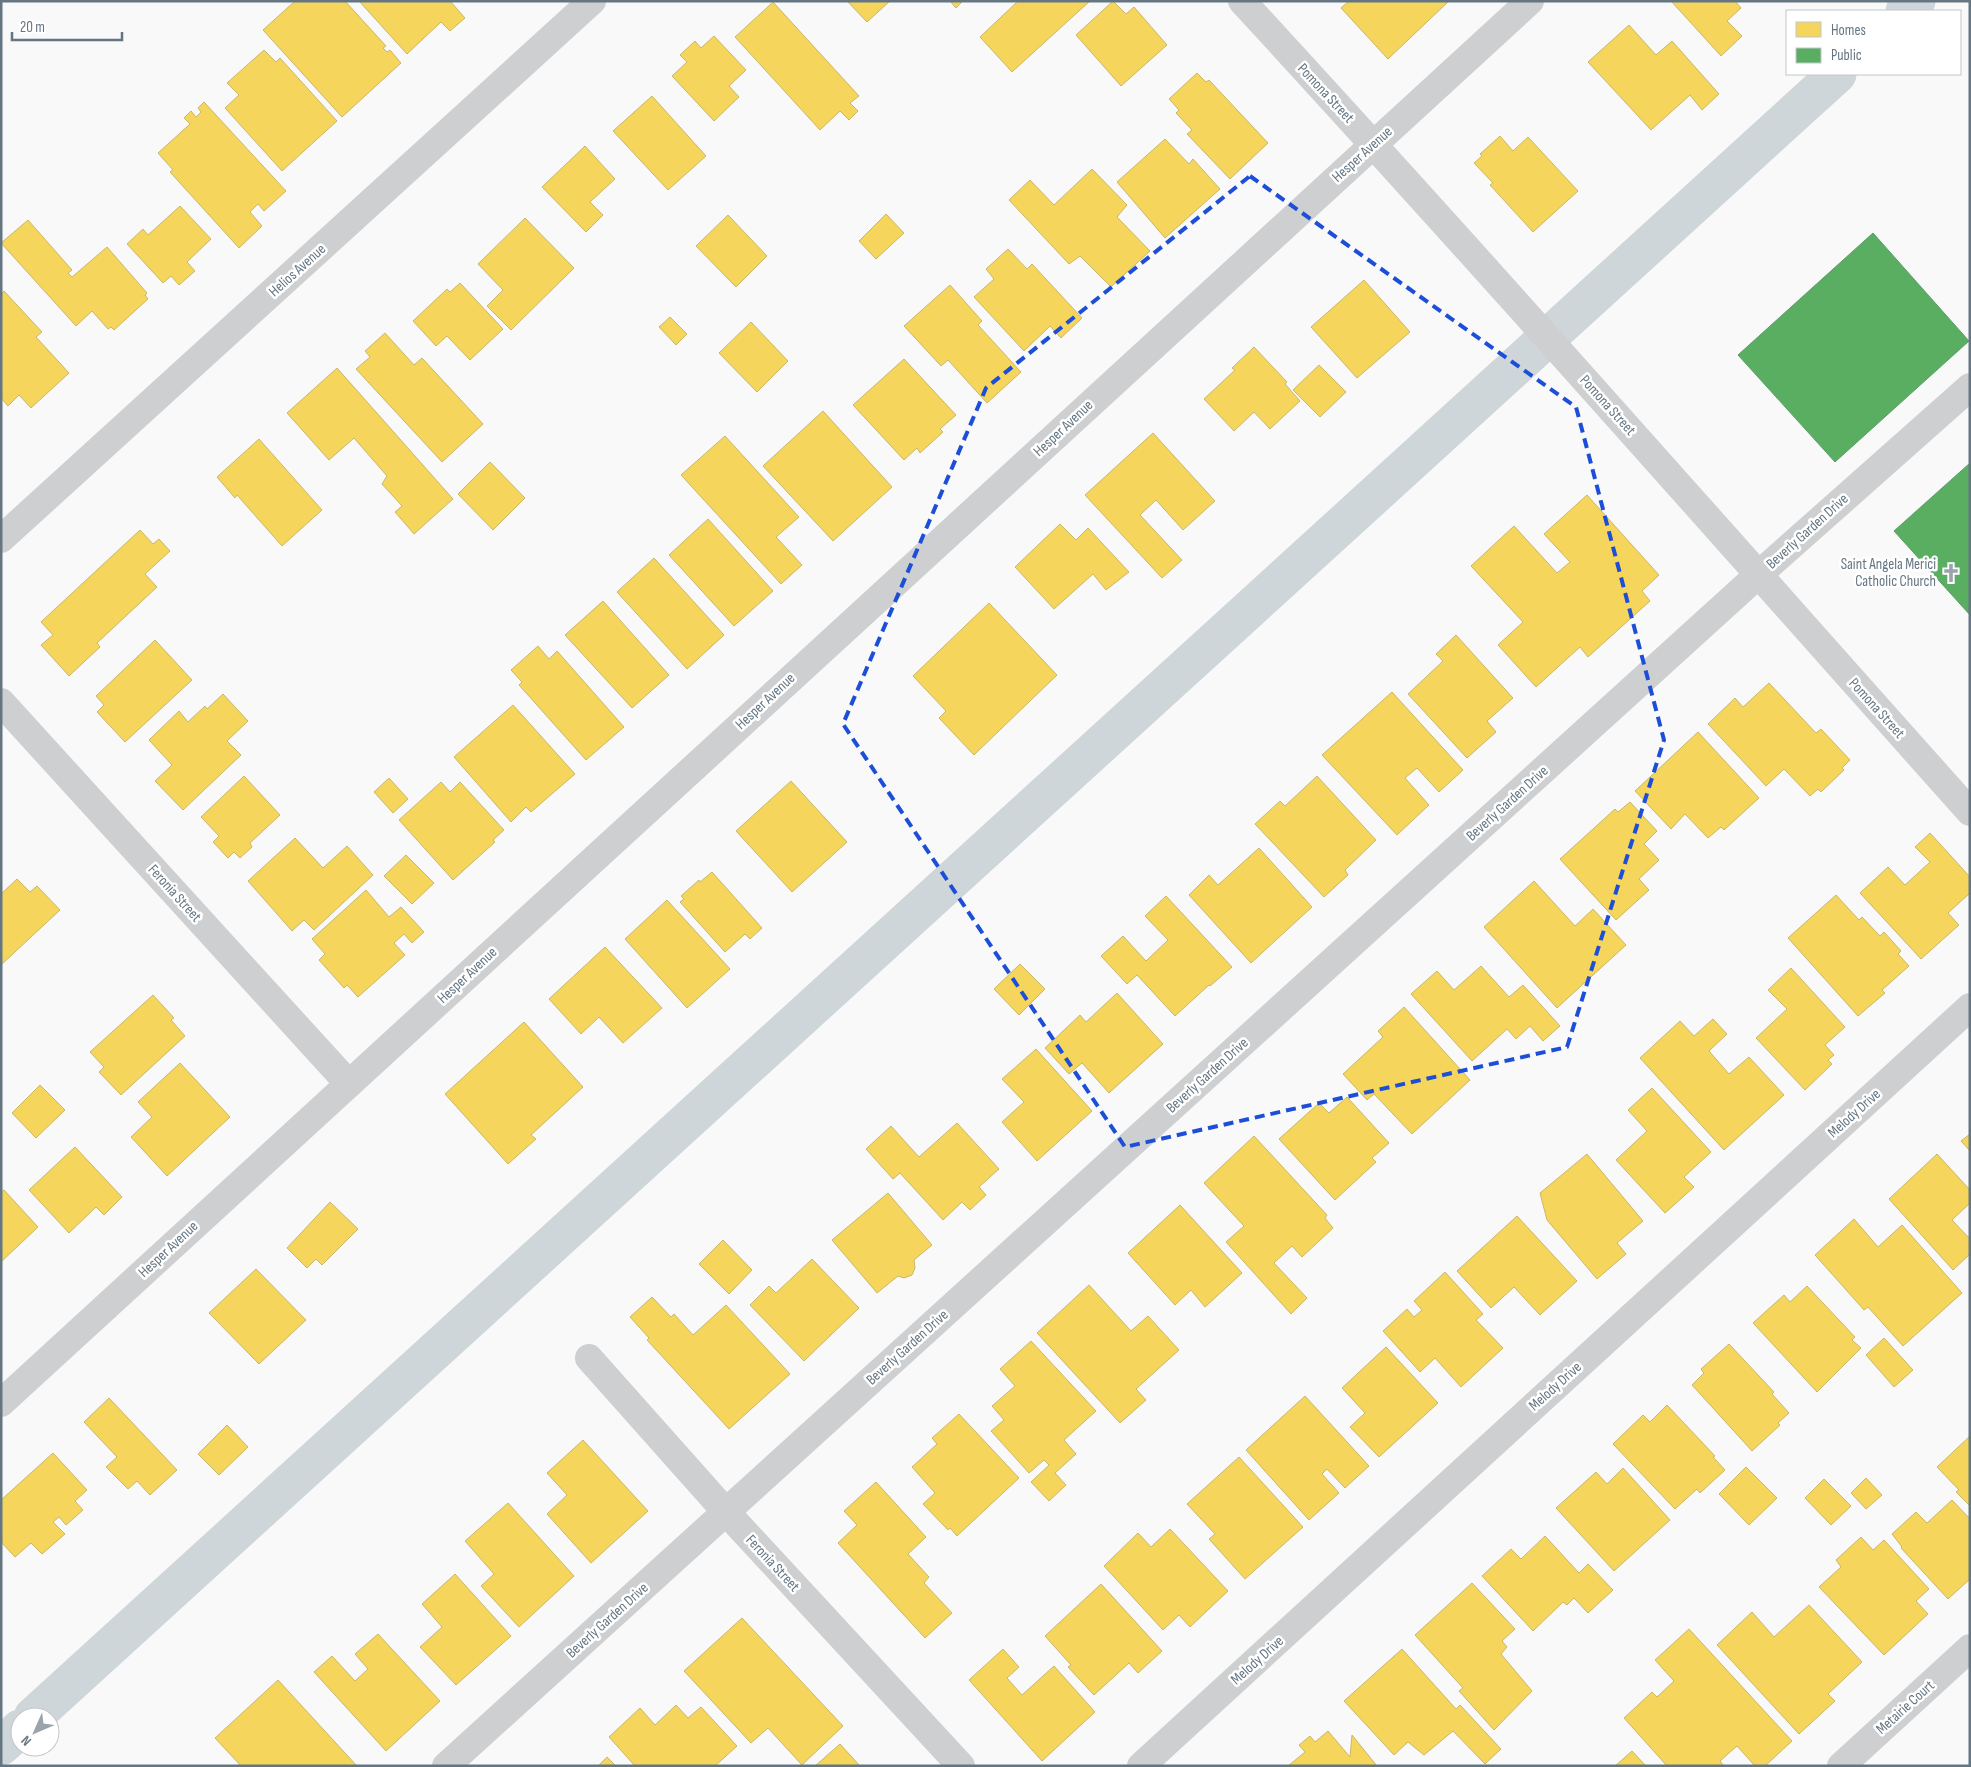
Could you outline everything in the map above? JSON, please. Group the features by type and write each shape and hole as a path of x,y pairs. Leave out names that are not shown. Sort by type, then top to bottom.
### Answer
{"street":[{"name":"Helios Avenue","path":"1,540 592,1"},
{"name":"Pomona Street","path":"1242,1 1615,413 1970,812"},
{"name":"Hesper Avenue","path":"1,1403 1530,1"},
{"name":"Beverly Garden Drive","path":"446,1766 1758,575 1970,386"},
{"name":"Feronia Street","path":"1,702 348,1084"},
{"name":"Melody Drive","path":"1141,1766 1970,1007"},
{"name":"Feronia Street","path":"589,1358 726,1512 961,1766"},
{"name":"Metairie Court","path":"1841,1766 1970,1648"}],"highlighted area":[{"path":"1250,176 1576,407 1664,740 1567,1047 1125,1147 843,724 986,388"}],"building: Homes":[{"path":"295,1 345,1 386,46 383,48 387,52 390,50 401,63 342,117 263,30"},
{"path":"359,1 450,1 465,18 450,31 441,22 407,54"},
{"path":"847,1 890,1 867,22"},
{"path":"950,1 963,1 956,8"},
{"path":"1018,1 1090,1 1012,72 980,37"},
{"path":"1113,1 1126,14 1134,7 1167,45 1121,86 1076,35"},
{"path":"1349,1 1449,1 1388,59 1341,8"},
{"path":"1671,1 1735,1 1741,8 1727,21 1742,36 1721,56"},
{"path":"773,2 859,96 850,103 858,111 849,120 840,111 820,130 735,37"},
{"path":"1629,25 1656,55 1672,41 1719,94 1702,110 1690,95 1651,130 1588,62"},
{"path":"714,36 746,70 729,86 739,97 714,121 672,76 687,62 680,55 695,41 701,48"},
{"path":"264,50 276,62 280,58 337,121 282,171 225,108 239,95 227,83"},
{"path":"1197,73 1206,82 1209,80 1268,143 1230,179 1187,134 1192,130 1176,113 1179,110 1169,99"},
{"path":"652,96 706,156 668,190 613,131"},
{"path":"204,102 286,191 264,211 258,204 250,212 262,226 239,248 170,172 173,170 158,153 190,124 184,118 191,111 196,117 201,112 198,108"},
{"path":"1500,136 1513,151 1528,137 1578,191 1533,232 1490,185 1493,183 1474,163 1482,156 1480,154"},
{"path":"1165,139 1189,164 1193,159 1220,189 1165,238 1117,182"},
{"path":"585,146 615,179 590,202 603,215 586,232 542,187"},
{"path":"1092,169 1127,205 1117,217 1150,251 1111,287 1080,256 1069,264 1009,200 1030,180 1054,205"},
{"path":"180,206 211,239 187,262 195,271 179,285 171,276 163,283 127,244 143,229 148,235"},
{"path":"886,214 904,233 876,259 859,241"},
{"path":"728,215 767,256 736,287 696,246"},
{"path":"525,218 574,268 511,330 487,306 503,290 478,264"},
{"path":"28,220 72,270 68,273 72,277 107,247 147,293 145,295 148,299 114,330 111,327 108,329 92,311 76,326 1,243"},
{"path":"1008,249 1027,269 1032,264 1082,318 1061,338 1050,326 1024,351 974,297 994,279 986,269"},
{"path":"1364,280 1410,332 1357,378 1311,327"},
{"path":"460,283 503,329 470,360 447,336 436,346 413,321 447,289 450,292"},
{"path":"950,285 982,321 978,325 1021,372 987,403 948,360 941,366 904,326"},
{"path":"4,291 42,332 36,337 69,373 31,408 19,395 8,406 1,398 1,295"},
{"path":"670,317 687,334 676,345 659,327"},
{"path":"751,322 788,361 757,392 719,353"},
{"path":"385,333 414,365 422,358 483,424 442,462 356,369 370,357 365,351"},
{"path":"1254,347 1287,382 1285,384 1300,401 1270,429 1254,412 1234,431 1204,399 1235,370 1232,368"},
{"path":"904,359 956,415 940,429 943,432 920,453 917,448 904,460 853,405"},
{"path":"1319,365 1346,392 1320,417 1293,390"},
{"path":"337,368 453,499 414,534 395,512 402,506 382,484 387,476 354,438 329,460 287,413"},
{"path":"823,411 892,487 833,541 763,466"},
{"path":"1153,433 1215,501 1183,530 1156,500 1140,515 1182,560 1162,578 1085,495"},
{"path":"725,436 799,517 776,537 802,565 781,584 681,475"},
{"path":"259,439 322,510 282,546 237,495 235,498 217,477"},
{"path":"490,462 525,498 493,530 458,494"},
{"path":"1587,495 1659,575 1642,591 1650,601 1588,657 1580,647 1536,687 1498,645 1523,622 1471,566 1514,526 1557,573 1570,562 1544,534"},
{"path":"708,519 773,591 734,626 669,555"},
{"path":"1060,524 1076,540 1088,528 1129,572 1106,590 1093,574 1054,609 1015,567"},
{"path":"140,530 153,544 159,539 170,551 145,574 157,587 97,643 100,647 69,676 41,645 53,635 41,622"},
{"path":"654,558 724,635 687,669 617,592"},
{"path":"603,601 669,675 632,708 565,635"},
{"path":"989,603 1057,675 974,755 939,718 946,711 913,676"},
{"path":"1456,635 1513,698 1487,721 1496,732 1467,758 1408,694 1443,661 1436,654"},
{"path":"155,640 192,680 125,742 97,712 104,705 96,696"},
{"path":"538,646 549,659 557,651 624,727 586,760 519,685 522,682 511,670"},
{"path":"1769,683 1816,733 1821,729 1850,760 1842,768 1844,770 1821,792 1818,789 1810,796 1784,769 1766,786 1708,724 1735,698 1743,707"},
{"path":"1392,692 1463,770 1439,792 1417,768 1405,778 1429,805 1397,835 1322,755"},
{"path":"223,694 248,721 227,741 241,755 183,810 155,781 172,765 149,740 179,711 188,722 205,706 207,709"},
{"path":"513,705 575,774 531,812 526,807 511,822 454,757"},
{"path":"1698,732 1759,798 1724,830 1721,827 1708,838 1685,814 1671,829 1635,791"},
{"path":"244,776 280,815 250,843 252,847 240,858 234,852 228,858 213,842 219,836 201,817"},
{"path":"1317,776 1376,840 1345,870 1348,875 1324,897 1255,824 1280,801 1285,806"},
{"path":"389,778 408,799 393,813 374,792"},
{"path":"791,781 847,842 792,892 736,831"},
{"path":"441,782 450,792 460,782 504,830 493,840 495,842 453,880 399,820"},
{"path":"1630,802 1657,831 1644,844 1659,860 1639,879 1649,890 1616,920 1560,859 1615,809 1618,812"},
{"path":"1930,833 1970,877 1970,893 1948,913 1959,925 1921,959 1860,893 1888,867 1905,885 1930,862 1915,847"},
{"path":"295,838 323,868 347,846 373,875 314,930 304,920 292,931 248,881"},
{"path":"1259,848 1312,907 1251,963 1189,895 1209,875 1218,885"},
{"path":"406,855 434,883 412,904 384,876"},
{"path":"712,872 762,928 750,939 745,934 725,952 680,902 684,899 681,896 699,880 700,882"},
{"path":"17,879 30,892 37,886 60,910 1,965 1,894"},
{"path":"1534,881 1575,926 1593,909 1626,945 1557,1008 1484,927"},
{"path":"366,890 389,917 401,907 424,932 412,943 404,934 394,943 405,955 358,997 347,985 344,988 319,960 325,954 312,939"},
{"path":"1836,895 1859,920 1862,917 1880,936 1884,932 1901,951 1898,954 1909,966 1882,990 1885,993 1858,1016 1788,938"},
{"path":"1166,896 1232,967 1175,1016 1137,975 1127,984 1101,956 1123,936 1146,961 1168,940 1145,916"},
{"path":"667,900 730,969 687,1008 625,939"},
{"path":"605,947 662,1008 623,1043 599,1017 581,1034 549,999"},
{"path":"1020,964 1045,989 1019,1015 994,989"},
{"path":"1481,966 1509,997 1523,985 1560,1026 1543,1041 1530,1026 1516,1039 1507,1029 1472,1061 1411,994 1437,971 1454,990"},
{"path":"1791,968 1845,1027 1825,1045 1834,1055 1828,1060 1832,1064 1805,1090 1756,1038 1787,1009 1768,990"},
{"path":"1117,993 1163,1044 1109,1093 1082,1063 1069,1074 1045,1048 1080,1015 1086,1022"},
{"path":"153,995 174,1018 171,1020 185,1036 121,1095 99,1072 104,1067 90,1052"},
{"path":"1404,1007 1470,1080 1412,1134 1374,1094 1367,1100 1343,1074 1383,1037 1378,1031"},
{"path":"1713,1019 1727,1034 1709,1051 1729,1074 1749,1057 1784,1095 1724,1150 1640,1058 1680,1021 1694,1036"},
{"path":"524,1022 583,1087 531,1135 536,1139 508,1164 445,1094"},
{"path":"1036,1049 1092,1111 1037,1161 1002,1122 1024,1102 1002,1079"},
{"path":"180,1063 230,1117 167,1176 131,1137 152,1117 138,1102"},
{"path":"40,1085 65,1110 36,1138 12,1113"},
{"path":"1652,1088 1711,1152 1684,1177 1694,1187 1665,1213 1616,1160 1647,1131 1628,1110"},
{"path":"1347,1097 1389,1143 1372,1158 1376,1162 1335,1200 1279,1139 1319,1103 1329,1113"},
{"path":"957,1123 999,1169 979,1187 986,1195 970,1210 962,1202 943,1220 900,1173 893,1179 866,1149 891,1126 919,1157"},
{"path":"1970,1134 1970,1151 1961,1141"},
{"path":"1254,1136 1327,1215 1325,1218 1333,1228 1302,1257 1292,1246 1274,1263 1307,1298 1291,1314 1226,1242 1244,1226 1204,1183"},
{"path":"75,1147 122,1197 104,1215 96,1207 69,1233 29,1190"},
{"path":"1587,1154 1643,1221 1617,1243 1626,1254 1597,1279 1547,1220 1540,1193"},
{"path":"1937,1154 1970,1190 1970,1203 1952,1220 1970,1239 1970,1254 1953,1270 1889,1199"},
{"path":"4,1190 38,1227 1,1262 1,1192"},
{"path":"888,1193 932,1245 914,1260 915,1268 912,1275 904,1278 898,1276 877,1293 832,1240"},
{"path":"330,1202 358,1229 322,1265 316,1259 307,1268 287,1248"},
{"path":"1180,1205 1242,1273 1205,1307 1191,1290 1175,1305 1128,1253"},
{"path":"1517,1216 1577,1281 1540,1315 1514,1287 1491,1308 1457,1271"},
{"path":"1854,1219 1878,1247 1902,1225 1962,1293 1903,1346 1868,1307 1864,1310 1815,1255"},
{"path":"723,1240 752,1270 729,1294 699,1264"},
{"path":"812,1259 859,1308 804,1361 750,1305 769,1286 776,1293"},
{"path":"256,1269 306,1320 259,1364 209,1313"},
{"path":"1445,1272 1483,1314 1476,1320 1503,1348 1461,1387 1435,1358 1420,1372 1383,1331 1407,1309 1414,1317 1422,1310 1414,1301"},
{"path":"1089,1285 1131,1331 1148,1316 1179,1350 1136,1389 1146,1400 1120,1423 1037,1333"},
{"path":"1807,1286 1855,1337 1852,1340 1861,1348 1817,1392 1753,1323 1784,1295 1790,1302"},
{"path":"652,1297 671,1317 674,1314 693,1335 726,1305 790,1374 729,1429 647,1340 649,1338 630,1317"},
{"path":"1884,1338 1913,1370 1894,1387 1866,1355"},
{"path":"1031,1341 1096,1411 1064,1440 1076,1454 1055,1473 1066,1485 1049,1501 1031,1482 1049,1465 1044,1460 1029,1473 991,1431 1004,1420 992,1406 1015,1386 1000,1369"},
{"path":"1729,1344 1774,1392 1772,1394 1789,1413 1778,1423 1780,1425 1752,1451 1692,1385 1704,1373 1701,1369"},
{"path":"1386,1347 1438,1403 1379,1457 1350,1427 1365,1413 1342,1388"},
{"path":"1305,1396 1369,1466 1345,1488 1327,1469 1322,1474 1339,1493 1309,1520 1246,1450"},
{"path":"109,1398 177,1470 150,1495 137,1481 128,1489 106,1467 117,1457 84,1422"},
{"path":"1667,1405 1715,1456 1713,1457 1725,1470 1700,1493 1697,1489 1675,1509 1613,1444 1643,1415 1650,1422"},
{"path":"959,1414 1019,1478 957,1536 950,1528 948,1530 923,1504 935,1493 912,1467 937,1444 932,1438"},
{"path":"227,1425 248,1447 219,1475 198,1454"},
{"path":"1970,1436 1970,1506 1956,1492 1959,1490 1937,1467"},
{"path":"583,1440 648,1511 591,1563 547,1514 567,1495 547,1473"},
{"path":"53,1453 87,1490 75,1501 83,1510 66,1525 59,1517 53,1522 65,1534 42,1554 31,1543 15,1557 1,1542 1,1500"},
{"path":"1239,1457 1303,1527 1245,1579 1209,1539 1215,1534 1187,1504"},
{"path":"1746,1467 1777,1498 1749,1525 1719,1494"},
{"path":"1623,1468 1670,1520 1614,1571 1556,1508 1596,1472 1607,1484"},
{"path":"1866,1478 1882,1495 1866,1509 1851,1493"},
{"path":"1824,1479 1851,1506 1831,1525 1805,1498"},
{"path":"876,1482 926,1537 908,1554 929,1577 924,1583 952,1613 925,1638 838,1543 857,1525 844,1511"},
{"path":"1952,1500 1970,1519 1970,1579 1948,1599 1901,1548 1892,1534 1916,1512 1927,1523"},
{"path":"508,1503 574,1576 519,1627 481,1586 494,1574 465,1541"},
{"path":"1170,1529 1228,1591 1190,1627 1179,1615 1163,1630 1104,1566 1138,1533 1151,1547"},
{"path":"1545,1536 1579,1573 1588,1564 1613,1590 1588,1613 1574,1598 1567,1605 1563,1602 1533,1631 1482,1576 1511,1549 1521,1559"},
{"path":"1861,1537 1873,1550 1884,1540 1929,1589 1916,1601 1928,1614 1884,1655 1819,1587 1841,1567 1836,1560"},
{"path":"455,1574 511,1636 456,1685 420,1647 442,1627 422,1604"},
{"path":"1472,1583 1515,1629 1502,1641 1507,1647 1501,1654 1532,1691 1494,1730 1459,1691 1463,1688 1415,1635"},
{"path":"1101,1584 1162,1651 1138,1673 1129,1663 1094,1695 1068,1667 1071,1665 1045,1636"},
{"path":"1809,1605 1862,1662 1828,1694 1835,1701 1799,1734 1717,1645 1752,1612 1774,1637"},
{"path":"742,1618 843,1726 802,1765 768,1728 751,1743 684,1671"},
{"path":"1689,1629 1792,1741 1765,1766 1755,1766 1737,1746 1720,1761 1724,1766 1667,1766 1624,1718 1652,1692 1657,1697 1674,1681 1655,1660"},
{"path":"378,1634 440,1701 386,1751 314,1672 332,1656 355,1681 368,1669 355,1654"},
{"path":"1003,1649 1019,1667 1007,1678 1022,1695 1054,1666 1095,1712 1042,1761 969,1680"},
{"path":"1402,1649 1456,1709 1460,1705 1501,1749 1485,1764 1453,1731 1424,1755 1408,1742 1394,1755 1344,1701"},
{"path":"278,1680 357,1766 241,1766 215,1738"},
{"path":"676,1705 688,1718 701,1707 737,1746 715,1766 635,1766 609,1737 640,1708 655,1725"},
{"path":"1328,1731 1350,1757 1352,1735 1377,1766 1288,1766 1305,1752 1299,1745 1310,1736 1315,1742"},
{"path":"840,1744 860,1766 815,1766"},
{"path":"1632,1751 1646,1766 1615,1766"},
{"path":"607,1757 616,1766 598,1766"}],"building: Public":[{"path":"1873,233 1969,341 1835,462 1738,355"},
{"name":"Saint Angela Merici Catholic Church","path":"1970,463 1970,615 1894,531"}],"waterway":[{"path":"1906,10 1916,1"},
{"path":"44,1707 1836,75"},
{"path":"1,1746 10,1738"}],"place":[{"name":"Saint Angela Merici Catholic Church","path":"1951,573"}]}
